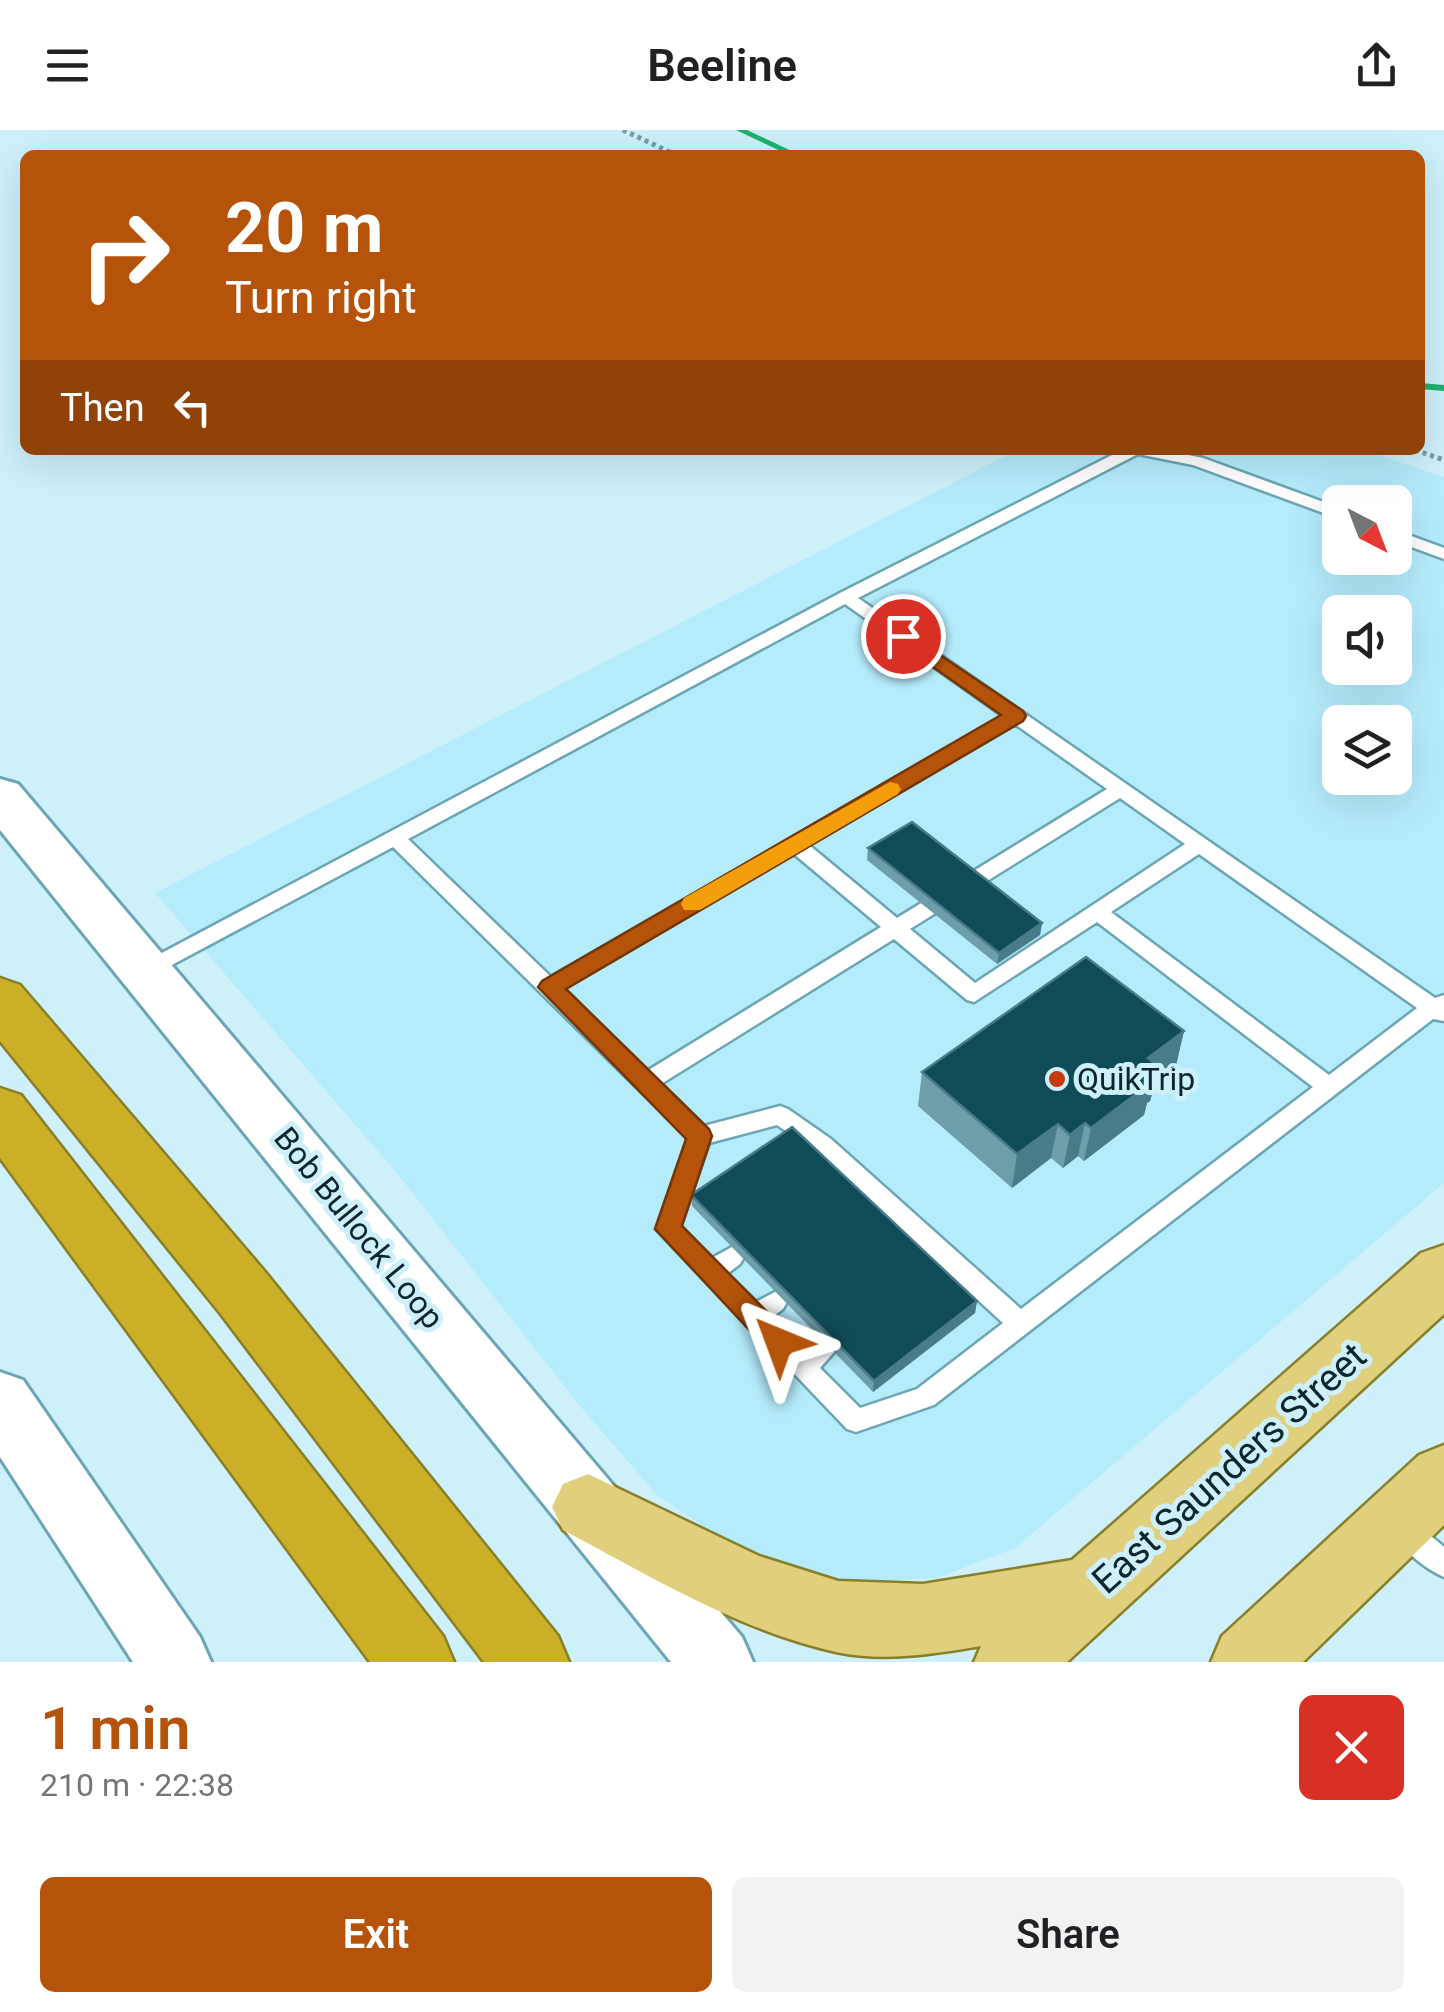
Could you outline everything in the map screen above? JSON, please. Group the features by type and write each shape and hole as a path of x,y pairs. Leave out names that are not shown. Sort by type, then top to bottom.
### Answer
{"highway":[{"path":"0,1000 242,1294 526,1655"},
{"path":"0,1112 416,1662"}],"main road":[{"name":"Bob Bullock Loop","path":"0,796 717,1662"},
{"name":"East Saunders Street","path":"1012,1662 1444,1273"},
{"path":"0,1401 175,1662"},
{"path":"588,1507 745,1587 838,1617 923,1620 1093,1592"},
{"path":"1249,1662 1428,1522"},
{"path":"650,1582 662,1662"}],"lane":[{"path":"146,970 846,597 1127,455"},
{"path":"1164,455 1197,461 1322,507"},
{"path":"1412,542 1444,554"},
{"path":"700,1136 668,1229 711,1272 765,1310 814,1359 856,1421 925,1396 1440,1008 846,597"},
{"path":"550,987 1016,716"},
{"path":"648,1081 1121,789"},
{"path":"397,839 700,1136"},
{"path":"795,844 974,994 1200,844"},
{"path":"1097,912 1329,1088"},
{"path":"700,1136 780,1115 823,1144 1021,1324"},
{"path":"828,1186 851,1170"},
{"path":"872,1228 895,1210"},
{"path":"922,1271 944,1254"},
{"path":"711,1272 732,1257"}],"path":[{"path":"623,130 665,150"}],"shaded area":[{"path":"1007,455 1378,455 1444,477 1444,1183 1015,1548 937,1578 839,1583 733,1546 657,1495 580,1406 396,1172 155,893"}],"building":[{"path":"912,822 1042,923 999,953 868,848"},
{"name":"QuikTrip","path":"1086,957 1184,1031 1148,1058 1159,1067 1146,1077 1152,1082 1091,1128 1085,1123 1070,1135 1058,1124 1017,1154 922,1072"},
{"path":"792,1127 977,1301 874,1381 691,1195"}],"waterway":[{"path":"740,130 785,150"},
{"path":"1425,386 1444,388"}],"slow traffic":[{"path":"692,904 890,789"}],"place":[{"name":"QuikTrip","path":"1057,1079"}],"route":[{"path":"779,1342 668,1229 700,1136 550,987 1016,716 903,636"}]}
